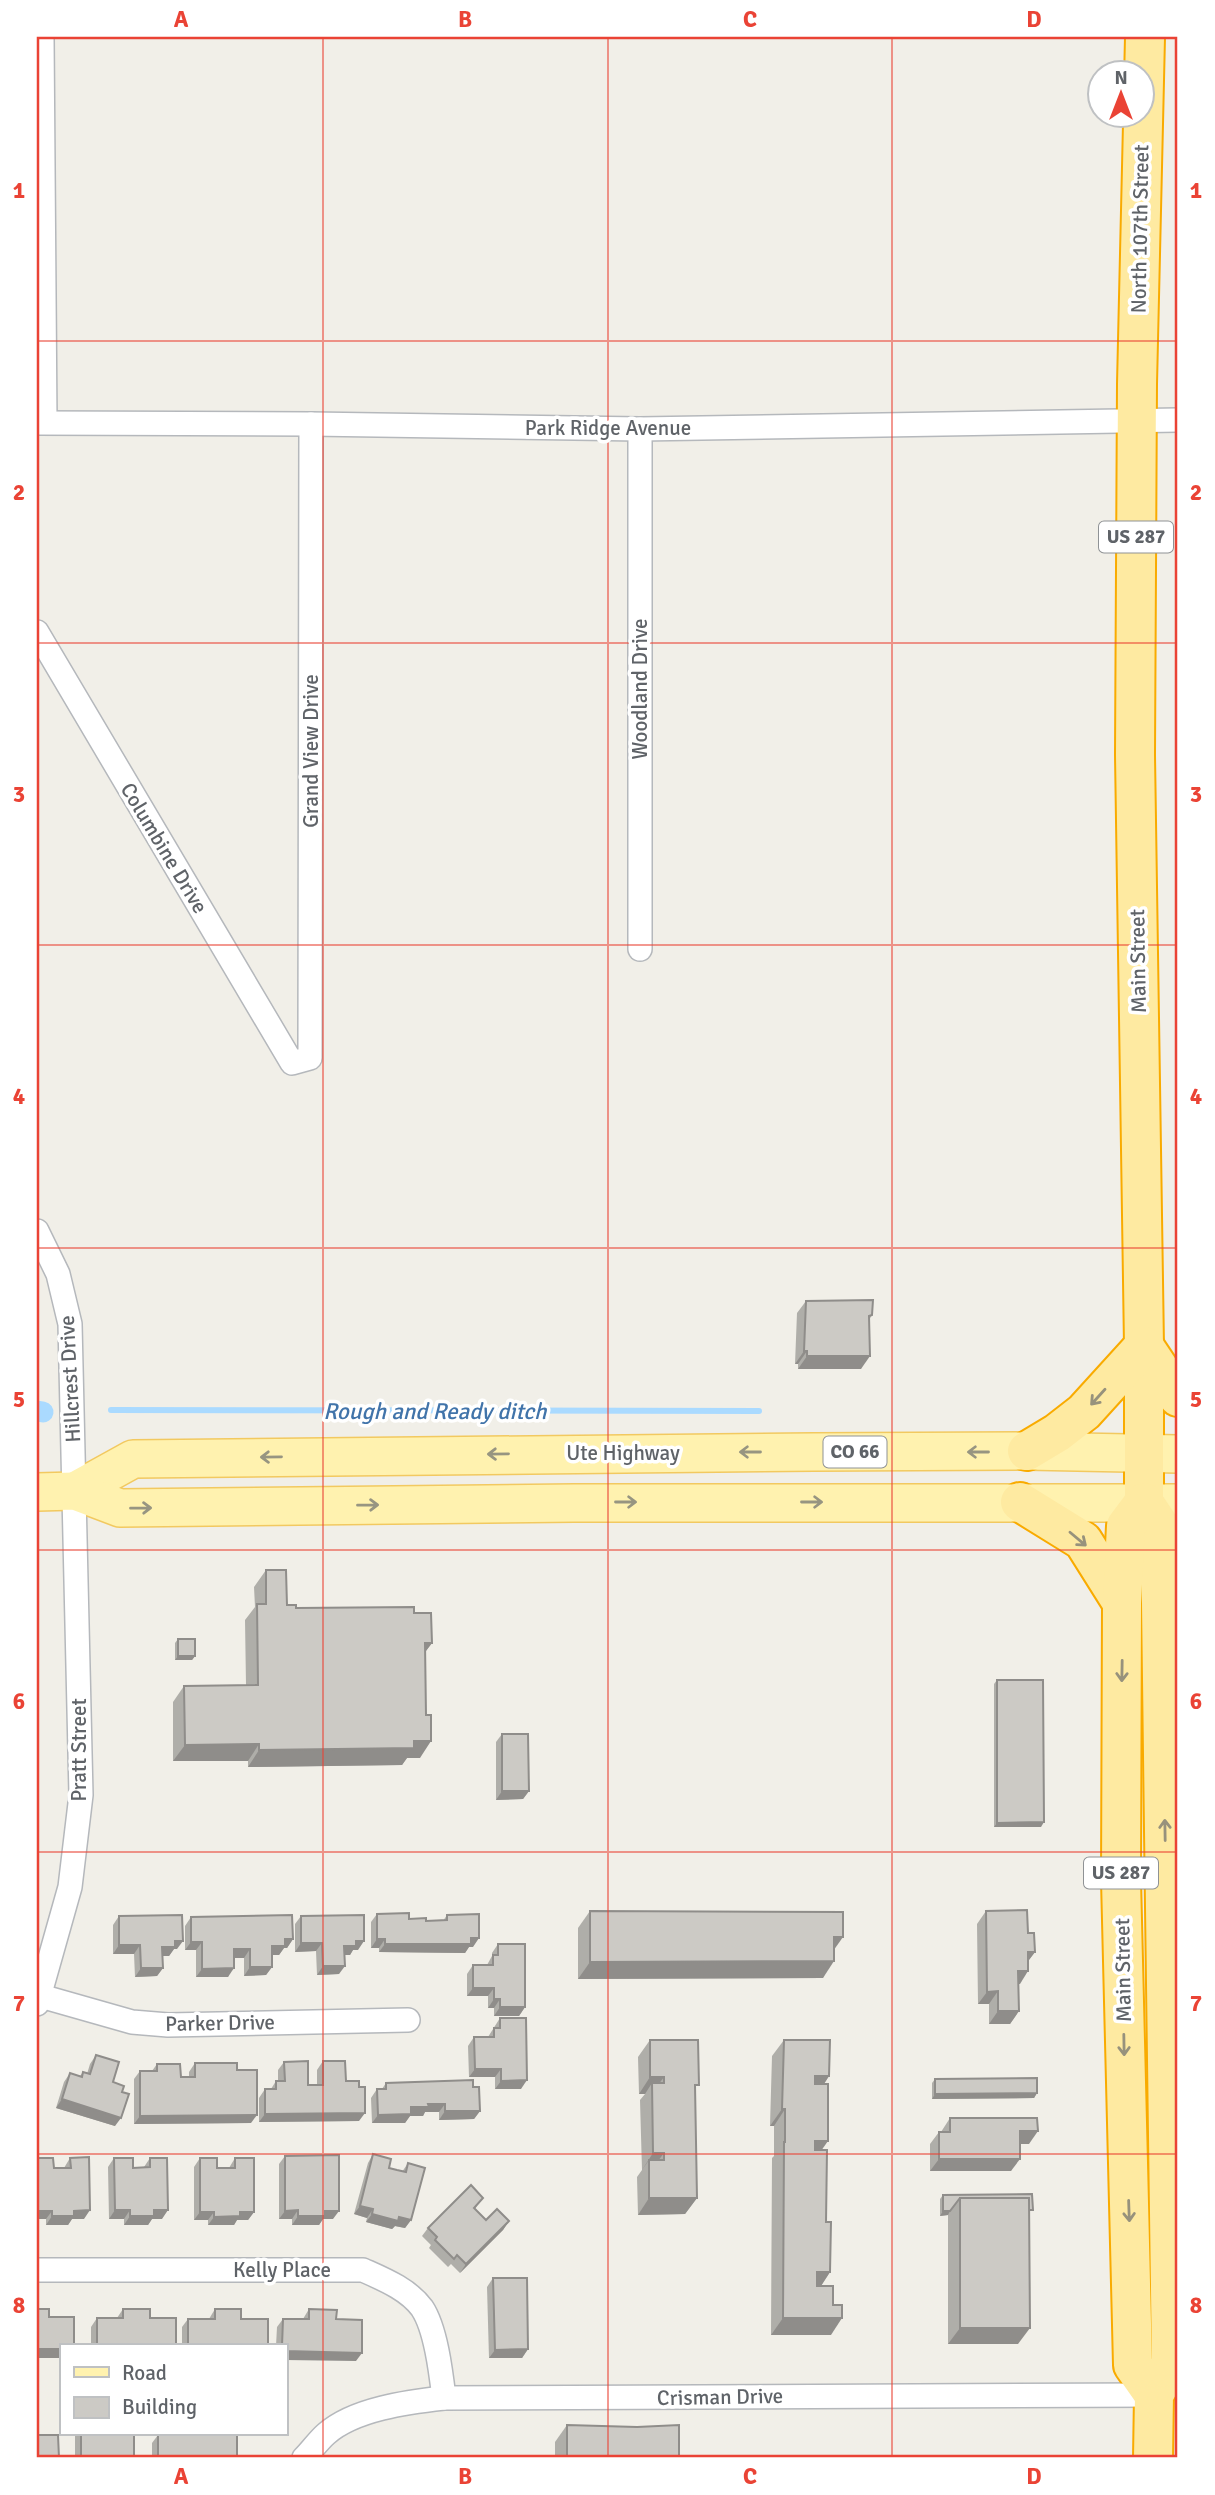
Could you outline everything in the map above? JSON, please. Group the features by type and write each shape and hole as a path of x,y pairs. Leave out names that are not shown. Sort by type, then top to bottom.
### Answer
{"highway":[{"name":"North 107th Street","path":"1136,420 1145,37"},
{"name":"Main Street","path":"1136,420 1135,755 1144,1346 1161,1454 1160,1526 1170,1564 1171,2364 1154,2395 1153,2458"},
{"path":"1027,1451 1084,1412 1144,1346 1178,1397"},
{"path":"1020,1502 1083,1541 1122,1603"},
{"name":"Main Street","path":"1154,2395 1133,2365 1121,1893 1122,1603 1126,1527 1161,1503"}],"main road":[{"name":"Ute Highway","path":"75,1491 134,1459 594,1453 1027,1451 1161,1454"},
{"name":"Ute Highway","path":"37,1492 75,1491 120,1508 574,1503 1161,1503"}],"street":[{"path":"41,423 42,37"},
{"name":"Park Ridge Avenue","path":"41,423 640,429 1178,420"},
{"name":"Grand View Drive","path":"292,1063 310,1058 311,424"},
{"name":"Woodland Drive","path":"639,949 640,429"},
{"name":"Columbine Drive","path":"37,632 292,1063"},
{"name":"Hillcrest Drive","path":"37,1231 58,1274 70,1324 75,1491"},
{"name":"Pratt Street","path":"38,1998 70,1887 81,1795 75,1491"},
{"name":"Parker Drive","path":"38,1998 132,2022 169,2025 408,2020"},
{"name":"Kelly Place","path":"37,2270 363,2270 394,2285 421,2307 440,2363 444,2398"},
{"name":"Crisman Drive","path":"304,2458 328,2432 349,2420 395,2403 444,2398 1154,2395"}],"building":[{"path":"873,1300 872,1315 869,1316 870,1356 807,1356 807,1351 804,1351 806,1301"},
{"path":"266,1570 286,1570 287,1605 296,1605 296,1608 414,1607 414,1613 431,1613 432,1643 425,1643 426,1715 431,1715 431,1741 414,1741 414,1748 259,1750 259,1744 185,1745 184,1686 258,1685 257,1604 266,1604"},
{"path":"178,1639 195,1639 195,1656 178,1656"},
{"path":"997,1680 1043,1680 1044,1822 997,1823"},
{"path":"502,1734 528,1734 529,1791 502,1791"},
{"path":"1027,1910 1028,1933 1034,1933 1035,1952 1028,1952 1028,1971 1018,1971 1019,2011 998,2011 998,1991 987,1992 986,1911"},
{"path":"590,1911 843,1912 843,1937 834,1937 834,1961 590,1962"},
{"path":"409,1913 409,1919 426,1918 426,1921 447,1920 447,1915 479,1914 479,1938 471,1938 471,1944 385,1944 385,1939 377,1939 377,1914"},
{"path":"182,1915 183,1941 175,1941 175,1947 162,1947 163,1968 141,1968 140,1945 119,1945 119,1916"},
{"path":"292,1915 293,1939 285,1939 285,1946 272,1946 272,1967 250,1967 250,1949 234,1949 234,1968 202,1969 202,1942 191,1942 191,1917"},
{"path":"364,1915 364,1941 356,1941 356,1946 344,1946 345,1966 323,1966 322,1943 301,1943 301,1916"},
{"path":"498,1944 525,1944 525,2007 500,2007 500,1999 494,1999 494,1988 473,1988 473,1965 493,1965 493,1955 498,1955"},
{"path":"500,2018 526,2018 527,2080 501,2081 501,2069 475,2069 474,2037 494,2037 494,2028 500,2028"},
{"path":"650,2040 698,2040 699,2085 695,2085 697,2198 649,2198 649,2160 664,2160 664,2153 653,2153 652,2083 664,2083 664,2077 650,2077"},
{"path":"784,2040 830,2040 829,2076 815,2076 815,2084 828,2084 828,2141 815,2141 815,2150 827,2150 826,2222 831,2222 830,2272 817,2272 817,2286 833,2286 833,2305 842,2305 842,2318 783,2318"},
{"path":"96,2055 119,2062 113,2082 124,2086 122,2092 129,2094 121,2118 62,2099 70,2073 82,2077 83,2072 90,2074"},
{"path":"308,2061 308,2085 323,2085 323,2061 345,2061 346,2081 359,2081 359,2087 365,2087 365,2113 265,2114 265,2089 276,2089 276,2081 285,2081 284,2062"},
{"path":"195,2063 237,2063 237,2070 257,2070 257,2115 140,2116 140,2071 157,2071 157,2064 180,2064 181,2077 195,2077"},
{"path":"1037,2078 1037,2093 935,2094 935,2079"},
{"path":"473,2080 473,2087 479,2087 480,2111 445,2111 445,2104 428,2104 429,2107 411,2107 411,2114 378,2115 377,2089 386,2089 386,2083"},
{"path":"950,2118 1037,2118 1038,2131 1020,2131 1020,2159 939,2159 939,2132 950,2132"},
{"path":"373,2154 391,2159 389,2168 406,2172 408,2163 425,2168 411,2220 399,2217 398,2221 372,2214 373,2209 360,2206"},
{"path":"339,2155 339,2211 325,2211 325,2216 298,2216 298,2210 285,2211 285,2156"},
{"path":"89,2157 90,2210 74,2211 74,2216 52,2216 52,2211 37,2211 37,2158 53,2158 54,2168 71,2168 70,2158"},
{"path":"114,2158 133,2158 133,2168 150,2167 150,2158 167,2158 168,2210 154,2210 154,2216 130,2216 130,2210 115,2210"},
{"path":"200,2158 217,2158 217,2168 235,2168 235,2158 254,2158 254,2212 240,2212 240,2216 214,2217 214,2212 200,2212"},
{"path":"471,2185 483,2198 474,2208 486,2220 497,2209 509,2221 466,2264 457,2255 454,2259 435,2240 437,2237 428,2228"},
{"path":"1032,2194 1033,2210 1029,2210 1029,2198 960,2198 950,2211 943,2211 943,2195"},
{"path":"960,2198 1029,2198 1030,2328 960,2328"},
{"path":"493,2278 527,2278 528,2349 495,2350"},
{"path":"37,2309 49,2309 49,2317 74,2317 74,2344 60,2344 60,2349 37,2349"},
{"path":"123,2309 150,2309 150,2318 176,2318 176,2344 97,2344 97,2318 123,2318"},
{"path":"215,2309 241,2309 241,2319 268,2319 268,2344 188,2344 188,2319 215,2319"},
{"path":"309,2309 337,2310 336,2319 362,2320 362,2353 287,2351 287,2344 282,2344 283,2319 309,2319"},
{"path":"567,2425 679,2425 679,2458 567,2458"},
{"path":"37,2435 58,2435 59,2458 37,2458"},
{"path":"81,2436 134,2436 134,2458 81,2458"},
{"path":"158,2436 237,2436 237,2458 158,2458"},
{"path":"455,2457 455,2458 404,2458"}],"waterway":[{"name":"Rough and Ready ditch","path":"111,1410 759,1411"},
{"name":"Rough and Ready ditch","path":"37,1411 43,1412"}]}
